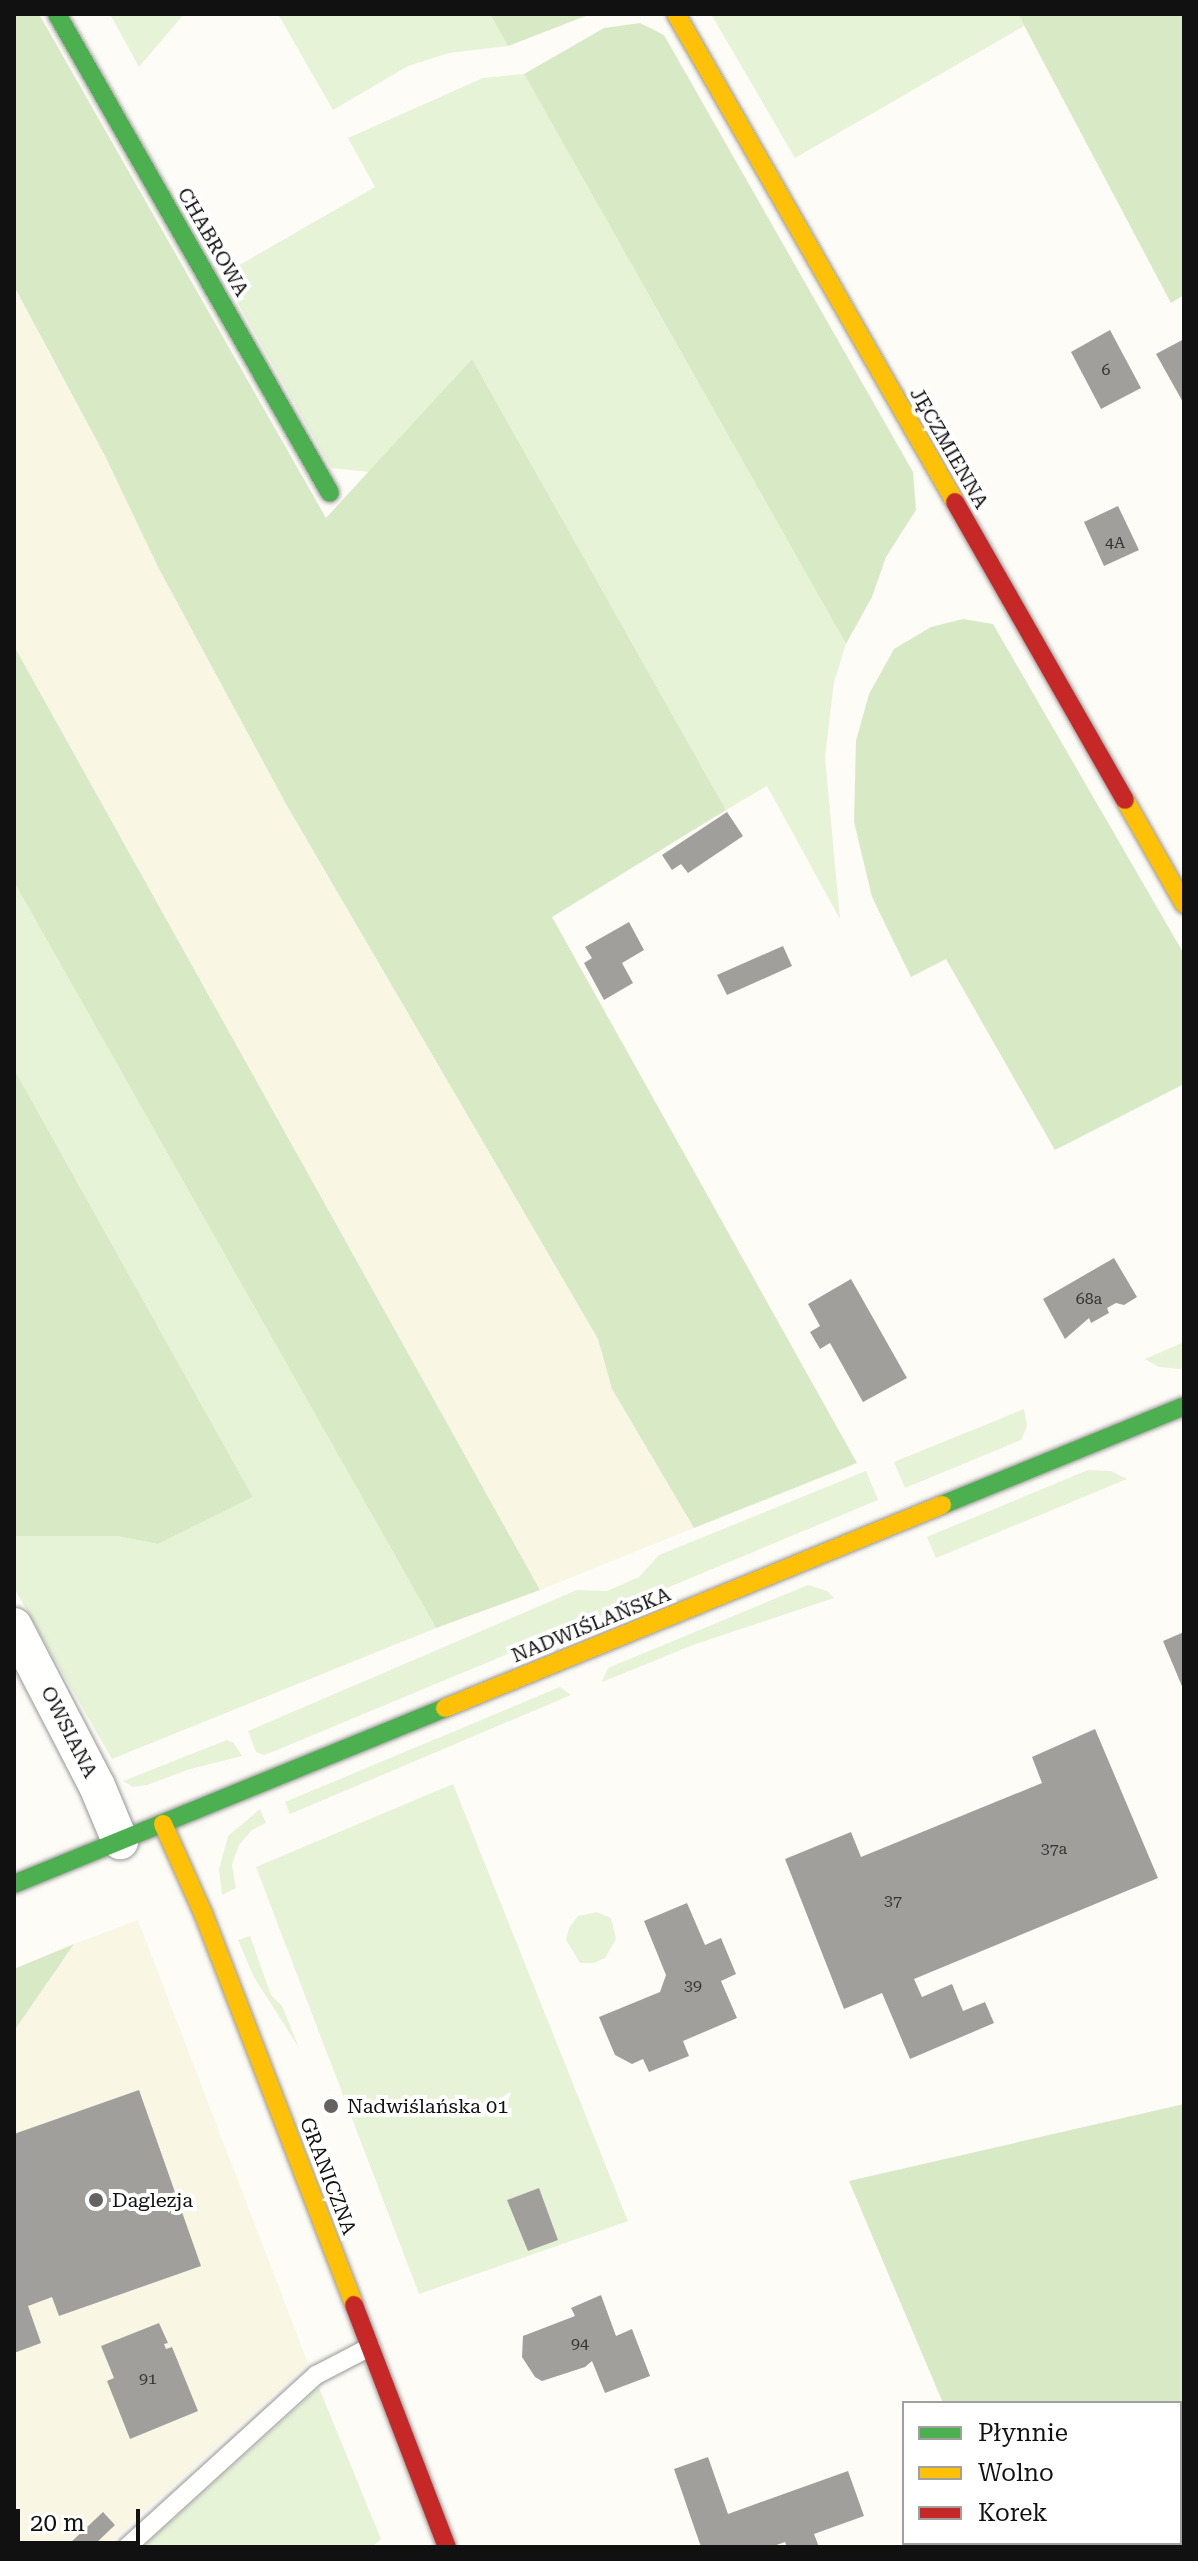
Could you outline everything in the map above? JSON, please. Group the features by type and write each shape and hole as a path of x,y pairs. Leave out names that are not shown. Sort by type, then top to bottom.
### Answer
{"street":[{"name":"CHABROWA","path":"57,14 330,493"},
{"name":"JĘCZMIENNA","path":"676,14 1184,904"},
{"name":"NADWIŚLAŃSKA","path":"14,1884 1184,1406"},
{"name":"OWSIANA","path":"14,1626 97,1786 120,1841"},
{"name":"GRANICZNA","path":"163,1824 203,1913 447,2547"}],"lane":[{"path":"127,2547 316,2375 370,2347"}],"shaded area":[{"path":"14,286 105,456 159,569 286,804 598,1339 612,1389 694,1528 540,1590 14,646"},
{"path":"138,1920 308,2363 105,2547 14,2547 14,2031 74,1944"}],"green space":[{"path":"14,14 39,14 326,518 472,359 726,810 552,917 857,1463 694,1528 612,1389 598,1339 286,804 159,569 105,456 14,286"},
{"path":"110,14 184,14 139,67"},
{"path":"278,14 490,14 508,46 449,53 408,66 333,110"},
{"path":"490,14 591,14 508,46"},
{"path":"711,14 1018,14 1024,26 795,158"},
{"path":"1018,14 1184,14 1184,295 1171,303"},
{"path":"640,23 664,35 913,472 916,510 886,557 872,597 846,644 524,74 604,28"},
{"path":"524,74 846,644 834,682 825,757 840,919 767,786 726,810 472,359 370,472 331,468 222,275 375,187 348,138 483,78"},
{"path":"963,619 993,624 1184,954 1184,1084 1055,1150 946,959 911,977 872,897 854,822 856,741 869,694 894,649 931,627"},
{"path":"14,646 540,1590 436,1628 14,882"},
{"path":"14,882 436,1628 112,1759 14,1588 14,1536 117,1536 158,1544 253,1497 14,1069"},
{"path":"14,1069 253,1497 158,1544 117,1536 14,1536"},
{"path":"1184,1342 1184,1369 1159,1367 1145,1359"},
{"path":"1024,1409 1027,1426 1021,1440 905,1488 894,1462"},
{"path":"1088,1470 1111,1471 1127,1479 936,1558 927,1537"},
{"path":"866,1471 878,1500 277,1750 264,1755 256,1752 248,1731 577,1590 607,1591 639,1577 659,1555"},
{"path":"808,1585 827,1591 834,1598 693,1645 602,1682 608,1668"},
{"path":"560,1687 571,1695 290,1814 285,1802"},
{"path":"227,1740 234,1743 242,1756 190,1769 147,1785 133,1787 123,1781"},
{"path":"453,1784 628,2221 419,2294 256,1867"},
{"path":"260,1809 266,1823 252,1830 239,1845 232,1865 236,1888 222,1895 219,1869 228,1836"},
{"path":"597,1912 611,1918 616,1939 605,1958 594,1963 580,1963 566,1940 569,1928 578,1916"},
{"path":"250,1936 271,1995 282,2006 299,2048 254,1977 238,1940"},
{"path":"74,1944 14,2031 14,1969"},
{"path":"1184,2104 1184,2547 1002,2547 1182,2545 1182,2401 942,2401 849,2181"},
{"path":"319,2388 381,2539 372,2547 143,2547"}],"building":[{"path":"1110,330 1141,388 1101,409 1071,352"},
{"path":"1184,339 1184,404 1156,354"},
{"path":"1118,506 1139,550 1104,566 1084,522"},
{"path":"727,812 743,836 688,873 681,864 672,870 662,855"},
{"path":"629,922 644,950 622,963 633,983 604,1000 584,963 592,958 585,947"},
{"path":"783,946 792,966 727,995 717,975"},
{"path":"1114,1258 1137,1297 1124,1305 1116,1303 1107,1308 1109,1313 1091,1323 1089,1318 1065,1339 1043,1299"},
{"path":"851,1279 907,1378 863,1402 830,1343 820,1349 810,1332 820,1326 808,1304"},
{"path":"1184,1632 1184,1691 1163,1641"},
{"path":"1095,1729 1158,1878 914,1979 922,1997 952,1984 963,2011 985,2002 994,2023 910,2059 882,1993 844,2009 785,1859 851,1832 861,1857 1042,1783 1032,1757"},
{"path":"687,1903 705,1945 721,1938 736,1974 721,1981 737,2018 683,2041 689,2056 649,2072 643,2059 632,2064 615,2055 599,2017 660,1992 666,1975 644,1921"},
{"name":"Daglezja","path":"139,2090 201,2266 59,2316 52,2297 28,2306 41,2343 14,2353 14,2134"},
{"path":"539,2188 558,2240 528,2251 507,2200"},
{"path":"601,2295 616,2336 632,2329 650,2376 605,2393 592,2361 585,2367 542,2381 535,2377 522,2357 523,2336 575,2316 571,2308"},
{"path":"159,2323 168,2343 164,2344 166,2349 172,2347 198,2411 130,2439 107,2381 114,2378 101,2346"},
{"path":"708,2457 728,2514 848,2471 864,2516 814,2534 819,2547 787,2547 785,2542 771,2547 701,2547 674,2469"},
{"path":"103,2512 115,2525 92,2547 73,2547 69,2544"}],"traffic: fast":[{"path":"57,14 330,493"},
{"path":"942,1505 1184,1406"},
{"path":"14,1884 445,1708"}],"traffic: slow":[{"path":"676,14 955,502"},
{"path":"1125,800 1184,904"},
{"path":"445,1708 942,1505"},
{"path":"163,1824 203,1913 354,2305"}],"traffic: jam":[{"path":"955,502 1125,800"},
{"path":"354,2305 447,2547"}],"place":[{"name":"Nadwiślańska 01","path":"331,2106"},
{"name":"Daglezja","path":"96,2200"}]}
